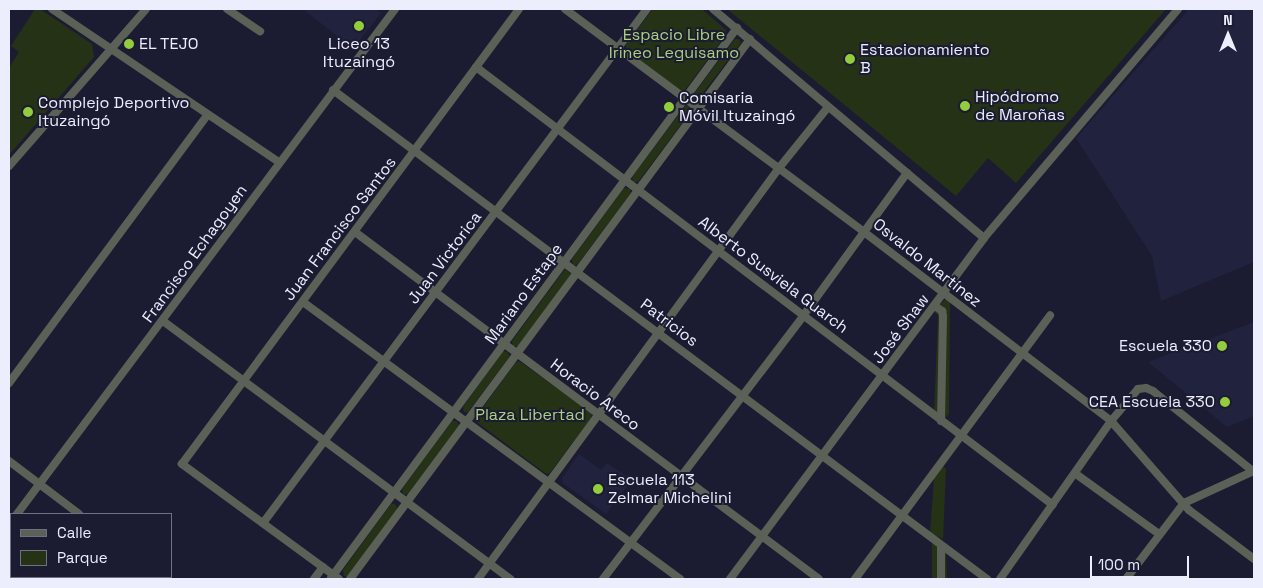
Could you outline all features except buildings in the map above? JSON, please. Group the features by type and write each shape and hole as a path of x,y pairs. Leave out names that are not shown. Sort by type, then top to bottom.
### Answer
{"street":[{"path":"52,9 279,162"},
{"path":"9,166 146,9"},
{"path":"227,9 260,31"},
{"name":"Francisco Echagoyen","path":"18,513 395,9"},
{"name":"Juan Francisco Santos","path":"263,524 182,464 519,9"},
{"name":"Osvaldo Martínez","path":"565,9 684,100 864,232 1111,421 1189,510 1254,559"},
{"name":"Juan Victorica","path":"263,524 647,9"},
{"path":"713,9 984,238"},
{"name":"José Shaw","path":"730,579 984,238 1178,9"},
{"name":"Mariano Estape","path":"334,578 453,412 737,28"},
{"name":"Mariano Estape","path":"350,579 750,39"},
{"name":"Alberto Susviela Guarch","path":"476,67 1053,506"},
{"name":"Patricios","path":"333,90 901,517 987,579"},
{"path":"478,579 550,484 598,414 779,168 828,107"},
{"path":"9,383 207,115"},
{"path":"603,579 803,316 907,173"},
{"name":"Horacio Areco","path":"355,232 819,579"},
{"path":"303,302 680,579"},
{"path":"935,306 942,311 944,316 941,421"},
{"path":"855,579 1050,315"},
{"path":"163,321 510,579"},
{"path":"1000,579 1076,474 1111,421 1138,389 1146,388 1153,391 1254,471 1184,503 1126,579"},
{"path":"9,461 78,513"},
{"path":"1076,474 1159,534"},
{"path":"263,524 323,567 334,578"},
{"path":"940,579 941,546"},
{"path":"314,579 323,567"}],"shaded area":[{"path":"303,9 375,9 381,13 353,49"},
{"path":"1189,9 1253,9 1254,12 1254,262 1161,301 1152,256 1076,138"},
{"name":"Escuela 330","path":"1254,322 1254,416 1227,427 1148,362"},
{"name":"Escuela 113 Zelmar Michelini","path":"579,454 601,470 607,463 632,480 606,514 563,483 562,478"}],"green space":[{"name":"Complejo Deportivo Ituzaingó","path":"35,9 40,9 92,44 94,57 9,155 9,68 19,52 11,46"},
{"name":"Espacio Libre Irineo Leguisamo","path":"653,9 702,9 726,30 725,36 682,94 627,52 626,44"},
{"name":"Hipódromo de Maroñas","path":"727,9 1166,9 1016,183 988,158 956,196"},
{"path":"735,39 739,39 741,43 697,101 693,101 693,95"},
{"path":"685,106 688,106 691,111 638,182 633,182 632,177"},
{"path":"624,188 630,189 631,193 577,265 573,265 572,259"},
{"path":"565,269 571,274 518,346 513,346 512,341"},
{"path":"946,299 950,301 950,306 949,413 946,418 934,413 938,315 933,311"},
{"path":"503,351 507,352 510,356 468,412 464,412 463,407"},
{"name":"Plaza Libertad","path":"519,361 592,413 591,418 549,474 545,473 474,420 515,363"},
{"path":"452,421 456,421 459,425 408,494 403,495 402,489"},
{"path":"943,466 946,469 943,539 930,533 934,479"},
{"path":"391,504 395,504 398,509 348,576 344,576 343,570"},
{"path":"932,541 946,551 947,579 932,579"}],"place":[{"name":"Liceo 13 Ituzaingó","path":"359,26"},
{"name":"EL TEJO","path":"129,44"},
{"name":"Estacionamiento B","path":"850,59"},
{"name":"Hipódromo de Maroñas","path":"965,106"},
{"name":"Comisaria Móvil Ituzaingó","path":"669,107"},
{"name":"Complejo Deportivo Ituzaingó","path":"28,112"},
{"name":"Escuela 330","path":"1222,346"},
{"name":"CEA Escuela 330","path":"1225,402"},
{"name":"Escuela 113 Zelmar Michelini","path":"598,489"}]}
